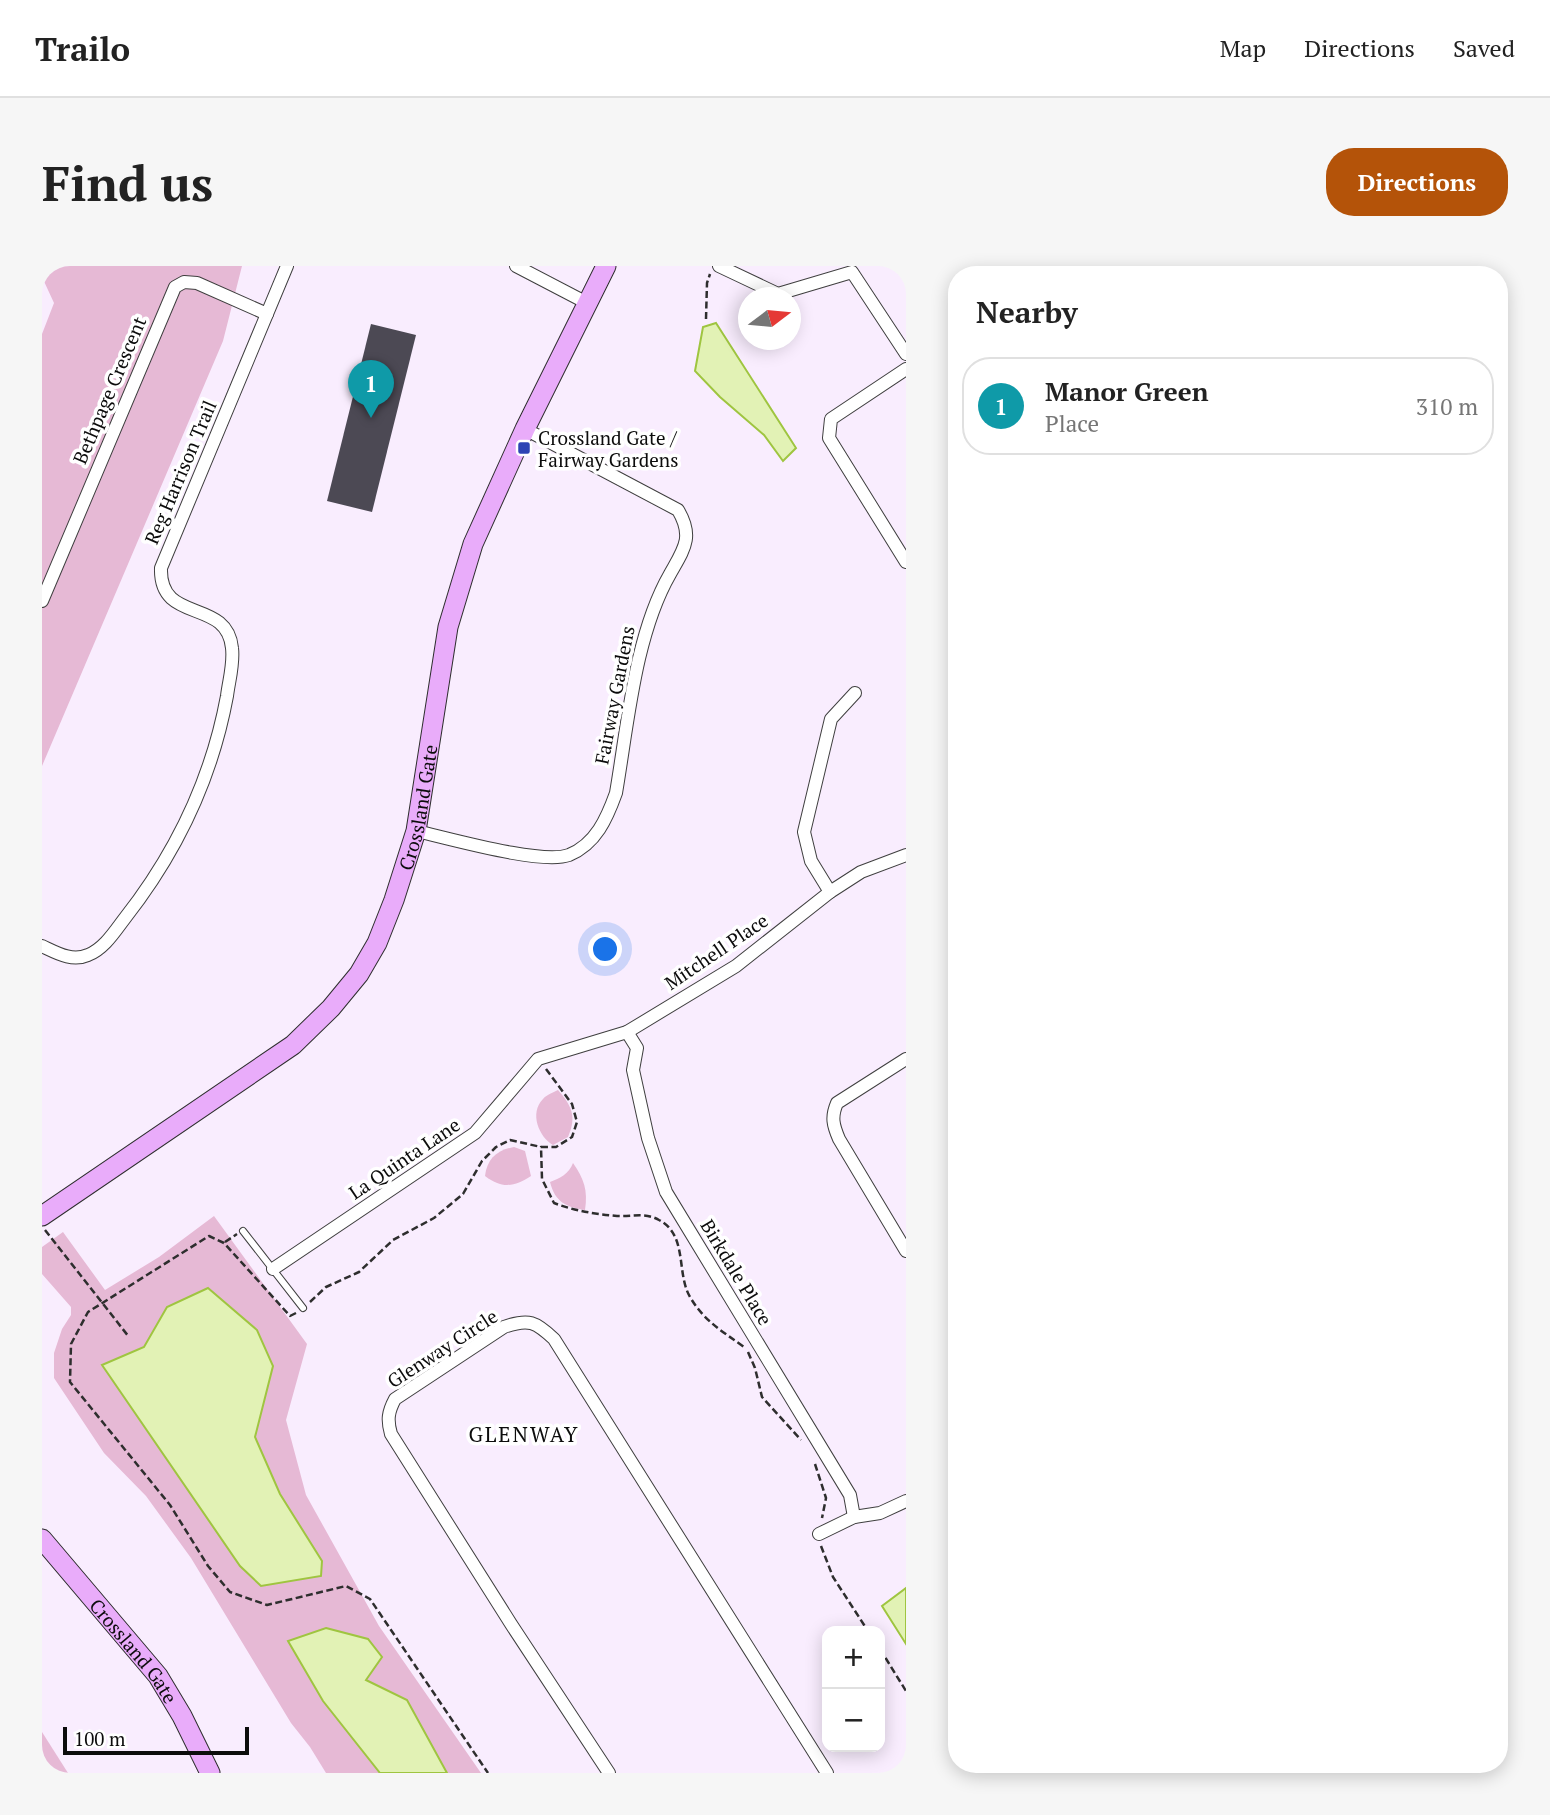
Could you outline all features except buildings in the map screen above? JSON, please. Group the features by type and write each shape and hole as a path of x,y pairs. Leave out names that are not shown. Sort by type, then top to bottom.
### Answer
{"street":[{"name":"Reg Harrison Trail","path":"42,946 77,958 102,946 138,902 159,869 180,832 206,771 219,731 230,679 231,639 216,619 182,605 167,595 163,587 161,568 287,266"},
{"path":"516,266 587,303"},
{"name":"Crossland Gate","path":"42,1216 293,1045 331,1008 359,974 377,943 416,831 448,627 473,544 525,429 606,266"},
{"path":"716,266 778,294 852,272 906,354"},
{"name":"Bethpage Crescent","path":"42,601 175,287 184,282 197,283 267,314"},
{"path":"906,369 831,419 829,438 906,562"},
{"name":"Fairway Gardens","path":"416,831 543,857 569,855 595,836 606,820 616,793 648,620 670,573 681,557 688,532 678,510 525,429"},
{"path":"830,892 811,861 804,832 831,719 855,693"},
{"name":"Mitchell Place","path":"538,1059 627,1032 736,965 830,892 861,872 906,855"},
{"name":"Birkdale Place","path":"627,1032 637,1048 633,1070 648,1138 666,1192 850,1495 855,1517"},
{"name":"La Quinta Lane","path":"273,1269 475,1133 538,1059"},
{"path":"906,1059 837,1103 832,1114 839,1139 906,1251"},
{"name":"Glenway Circle","path":"609,1773 442,1516 391,1434 388,1422 389,1410 395,1399 505,1327 520,1321 538,1324 554,1339 827,1773"},
{"path":"819,1534 855,1517 880,1513 906,1502"},
{"name":"Crossland Gate","path":"42,1539 158,1676 182,1716 210,1773"}],"lane":[{"path":"243,1231 303,1308"}],"path":[{"path":"706,319 707,283 716,266"},
{"path":"488,1773 370,1599 346,1586 267,1605 230,1592 208,1566 170,1505 70,1382 71,1344 88,1312 209,1236 224,1243 290,1316 326,1287 359,1272 393,1240 434,1217 463,1194 482,1161 496,1147 510,1140 541,1147 556,1147 572,1137 577,1122 572,1104 538,1059"},
{"path":"541,1147 542,1179 554,1203 576,1212 621,1216 641,1214 661,1220 679,1245 681,1270 688,1294 705,1319 746,1348 755,1367 762,1397 803,1442"},
{"path":"42,1226 129,1337"},
{"path":"224,1243 243,1231"},
{"path":"812,1458 826,1498 819,1534 822,1552 833,1577 865,1626"},
{"path":"885,1658 906,1691"}],"shaded area":[{"path":"42,266 242,266 223,341 42,766 42,334 54,303 42,277"},
{"path":"716,323 796,448 783,461 764,435 695,371 703,327"},
{"path":"558,1090 570,1107 572,1123 568,1137 553,1145 540,1131 536,1118 544,1098"},
{"path":"514,1147 525,1151 531,1176 503,1185 485,1176 494,1156"},
{"path":"573,1163 584,1185 585,1210 572,1207 558,1199 550,1182 567,1173"},
{"path":"214,1216 307,1344 286,1420 306,1495 379,1626 481,1773 326,1773 291,1723 191,1558 146,1496 104,1453 54,1378 54,1353 62,1329 71,1315 71,1307 42,1274 42,1247 63,1232 105,1290 159,1257"},
{"path":"208,1288 257,1330 273,1366 255,1437 280,1494 322,1561 321,1576 261,1586 240,1566 102,1365 144,1347 167,1307"},
{"path":"906,1588 906,1644 882,1606"},
{"path":"326,1628 368,1639 382,1657 366,1680 407,1700 447,1773 380,1773 323,1701 288,1641"},
{"path":"42,1732 68,1773 42,1773"}],"place":[{"name":"Manor Green","path":"371,418"},
{"name":"Crossland Gate / Fairway Gardens","path":"524,448"}],"district":[{"name":"GLENWAY","path":"524,1434"}]}
